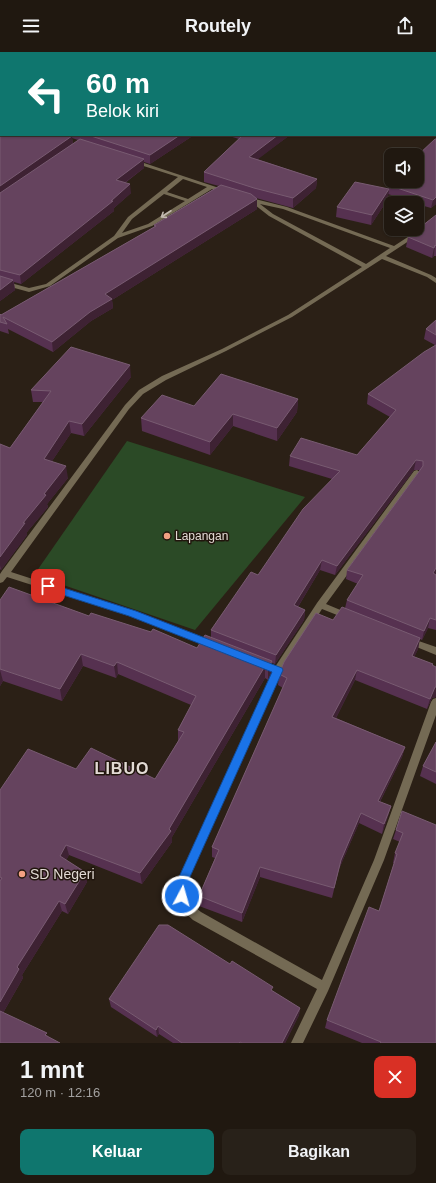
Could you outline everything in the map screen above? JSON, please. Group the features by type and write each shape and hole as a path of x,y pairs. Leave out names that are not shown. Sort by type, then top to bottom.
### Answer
{"street":[{"path":"123,157 231,193"},
{"path":"116,237 130,218 182,177"},
{"path":"0,282 29,290 40,288 116,237 150,225 187,200 211,187"},
{"path":"163,192 187,200"},
{"path":"238,196 285,208 395,248"},
{"path":"251,200 271,215 367,267"},
{"path":"220,648 132,614 3,576 127,407 141,392 164,378 224,350 290,316 412,236"},
{"path":"383,256 429,276 436,281"},
{"path":"324,987 197,916 185,905 180,888 275,669 417,473"},
{"path":"320,605 356,619"},
{"path":"400,636 436,651"},
{"path":"297,1043 324,987 379,860 436,702"}],"green space":[{"name":"Lapangan","path":"127,441 305,497 195,630 34,575"}],"building":[{"path":"0,136 72,136 0,186"},
{"path":"91,136 178,136 150,155"},
{"path":"242,136 277,136 249,157 317,179 293,198 254,188 204,172"},
{"path":"80,139 144,159 116,180 130,184 111,201 113,201 20,275 0,270 0,193"},
{"path":"436,139 436,197 433,200 397,188 424,188 424,149"},
{"path":"355,182 389,189 372,215 337,207"},
{"path":"221,185 251,194 257,199 105,294 112,299 90,312 52,342 3,317 7,324 0,322 0,314 1,315 156,226 154,225"},
{"path":"436,215 436,246 435,245 434,248 408,237 424,236 424,224"},
{"path":"0,276 13,280 0,290"},
{"path":"436,320 436,335 426,329"},
{"path":"436,345 436,568 433,573 436,575 436,620 430,618 424,631 347,600 363,575 347,570 423,466 423,461 416,460 337,566 322,560 294,605 305,610 276,655 211,630 251,572 258,575 303,509 340,471 290,456 301,438 357,455 396,410 368,394 424,352"},
{"path":"71,347 130,365 82,424 69,421 44,459 66,466 44,494 46,495 23,523 25,523 0,557 0,444 10,448 51,391 31,390"},
{"path":"221,374 298,399 277,428 233,414 210,442 141,418 162,395 194,406"},
{"path":"9,587 89,616 91,613 151,632 153,629 197,648 205,635 272,661 268,668 265,666 169,829 171,831 140,873 66,845 60,856 85,872 65,904 59,901 17,967 19,969 0,1002 0,881 2,878 0,877 0,790 28,749 76,769 91,748 155,779 184,732 178,730 196,696 117,662 114,666 81,654 60,689 0,669 0,600"},
{"path":"342,607 420,638 412,656 433,664 432,665 436,667 436,687 430,699 357,670 332,717 405,747 378,801 391,806 384,824 361,813 341,860 334,888 260,867 242,913 199,896 219,850 212,847 287,678 279,674 284,662 316,613 333,620"},
{"path":"436,742 436,772 423,766"},
{"path":"402,811 436,825 436,1043 380,1043 381,1042 327,1020 369,907 379,911 397,854 395,853 403,833 396,830"},
{"path":"159,925 168,925 230,964 232,961 273,987 271,990 300,1008 282,1043 182,1043 158,1026 156,1030 109,999"},
{"path":"0,1011 47,1033 45,1035 60,1043 0,1043"}],"place":[{"name":"Lapangan","path":"167,536"},
{"name":"SD Negeri","path":"22,874"}],"district":[{"name":"LIBUO","path":"122,768"}],"route":[{"path":"48,586 132,614 278,670 180,888 182,896"}]}
